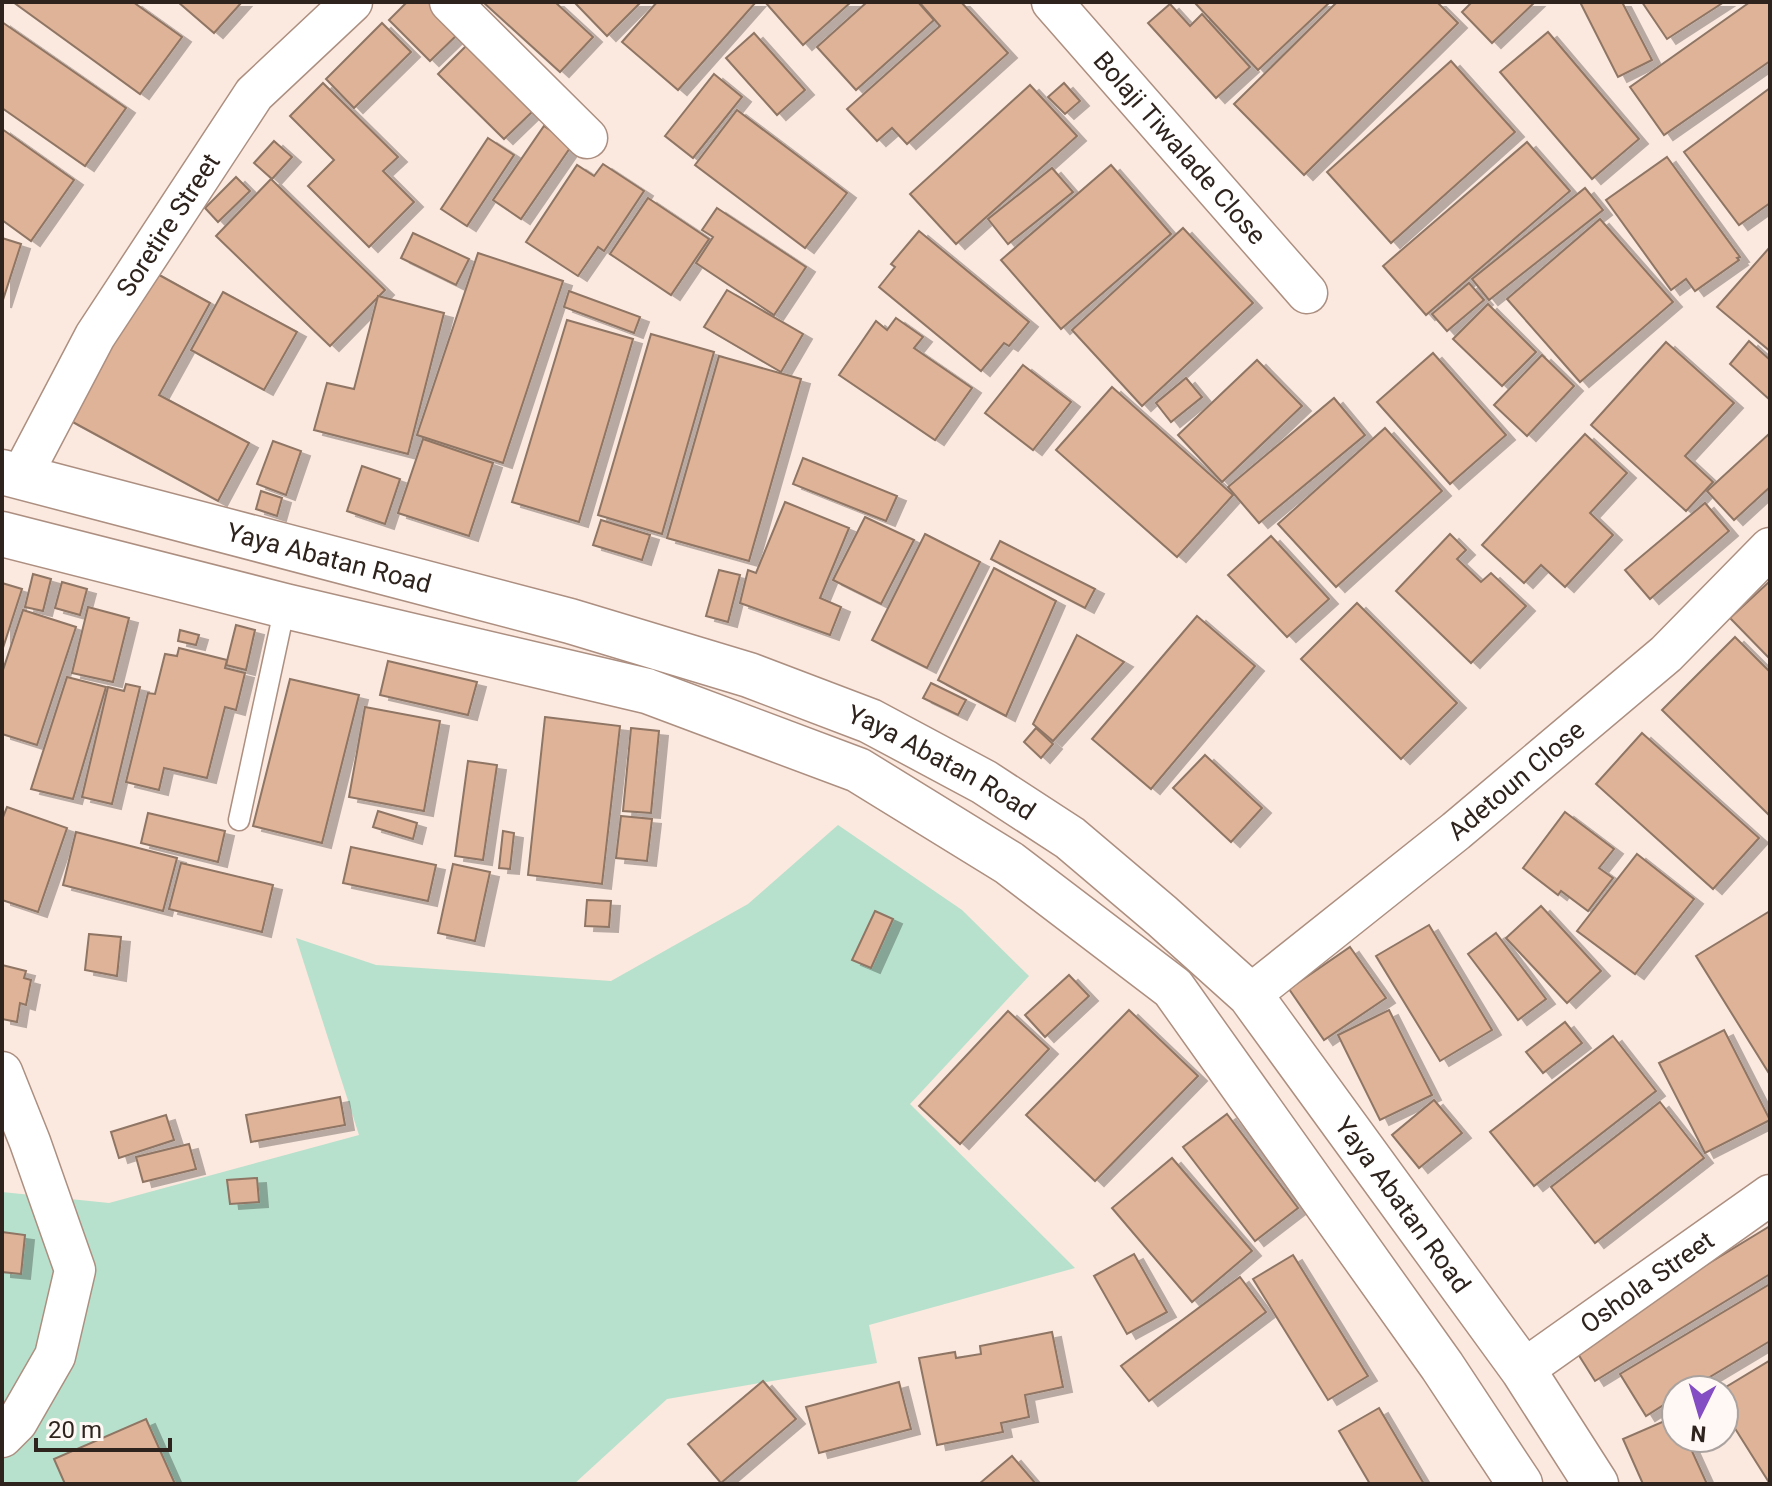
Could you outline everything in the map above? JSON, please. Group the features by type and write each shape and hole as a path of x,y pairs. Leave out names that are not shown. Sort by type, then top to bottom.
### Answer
{"main road":[{"name":"Yaya Abatan Road","path":"12,474 570,621 749,675 870,721 984,782 1070,838 1250,995 1523,1370 1596,1484"},
{"name":"Yaya Abatan Road","path":"2,534 285,606 647,691 858,770 1009,863 1173,988 1442,1366 1520,1484"}],"street":[{"name":"Soretire Street","path":"12,474 95,336 254,94 352,2"},
{"path":"450,2 587,138"},
{"name":"Bolaji Tiwalade Close","path":"1052,2 1307,293"},
{"name":"Adetoun Close","path":"1250,995 1456,831 1666,654 1770,548"},
{"path":"2,1072 75,1270 55,1356 17,1422 2,1437"},
{"name":"Oshola Street","path":"1523,1370 1770,1195"}],"lane":[{"path":"239,820 285,606"}],"green space":[{"path":"838,825 962,910 1029,976 910,1104 1075,1268 869,1325 877,1363 667,1399 574,1484 2,1484 2,1192 109,1203 359,1135 296,938 376,965 611,981 748,904"}],"building":[{"path":"13,2 133,2 182,37 140,94"},
{"path":"178,2 242,2 214,33"},
{"path":"407,2 428,2 459,33 430,61 389,20"},
{"path":"483,2 555,2 593,37 560,72"},
{"path":"574,2 641,2 607,36"},
{"path":"657,2 756,2 678,90 622,42"},
{"path":"765,2 851,2 803,45"},
{"path":"867,2 918,2 934,20 856,90 817,47"},
{"path":"919,2 961,2 1008,53 907,144 892,128 877,141 847,109 940,26"},
{"path":"1196,2 1330,2 1258,70"},
{"path":"1337,2 1437,2 1458,23 1304,175 1234,104"},
{"path":"1472,2 1535,2 1492,43 1462,12"},
{"path":"1580,2 1622,2 1652,60 1618,77"},
{"path":"1642,2 1724,2 1667,39"},
{"path":"1750,2 1770,2 1770,61 1664,135 1630,87"},
{"path":"1170,4 1190,26 1202,14 1250,67 1216,98 1148,23"},
{"path":"2,22 126,108 85,166 2,108"},
{"path":"382,23 411,52 354,108 326,79"},
{"path":"1548,32 1639,139 1592,179 1500,72"},
{"path":"754,33 805,90 777,115 726,58"},
{"path":"466,46 532,112 504,139 438,74"},
{"path":"1451,61 1515,132 1391,243 1327,172"},
{"path":"714,74 742,97 693,158 665,136"},
{"path":"323,83 398,157 383,171 414,202 369,247 308,186 334,160 290,116"},
{"path":"1064,83 1080,101 1065,114 1048,97"},
{"path":"1030,85 1077,136 956,244 910,194"},
{"path":"1770,88 1770,203 1739,225 1684,152"},
{"path":"737,110 847,193 805,248 695,165"},
{"path":"544,126 572,145 521,219 493,200"},
{"path":"2,129 74,180 31,241 2,220"},
{"path":"488,138 514,155 467,226 441,209"},
{"path":"274,141 292,157 272,179 254,163"},
{"path":"1527,142 1570,191 1426,315 1383,266"},
{"path":"1667,157 1740,257 1695,291 1686,279 1671,290 1606,200"},
{"path":"603,164 644,191 604,251 598,247 578,276 526,242 577,165 594,176"},
{"path":"1111,165 1171,234 1061,329 1001,260"},
{"path":"1052,168 1073,192 1008,244 988,219"},
{"path":"236,177 250,191 218,222 205,208"},
{"path":"271,179 385,290 330,346 216,236"},
{"path":"1585,188 1603,210 1489,300 1472,279"},
{"path":"648,198 709,239 671,295 610,254"},
{"path":"717,208 806,267 774,315 696,263 713,237 702,230"},
{"path":"1600,219 1673,302 1580,382 1507,299"},
{"path":"1183,228 1253,303 1142,406 1072,330"},
{"path":"919,231 1029,322 1009,346 1004,343 981,371 879,287 895,267 891,264"},
{"path":"413,233 469,259 456,285 401,258"},
{"path":"2,238 21,244 2,303"},
{"path":"1770,247 1770,351 1717,307"},
{"path":"478,253 563,281 503,463 417,435"},
{"path":"152,271 210,303 159,395 249,443 218,501 69,420"},
{"path":"1469,283 1484,300 1447,331 1432,314"},
{"path":"727,290 803,334 781,372 704,327"},
{"path":"569,291 640,317 634,333 564,307"},
{"path":"223,292 297,332 264,390 191,350"},
{"path":"378,296 444,313 408,454 314,430 327,383 354,389"},
{"path":"1488,304 1536,352 1502,386 1453,339"},
{"path":"896,318 923,337 914,348 972,388 935,440 839,375 876,321 887,330"},
{"path":"567,320 633,339 579,522 512,502"},
{"path":"651,334 714,352 662,534 598,515"},
{"path":"1749,341 1770,360 1770,400 1730,364"},
{"path":"1666,342 1734,403 1685,456 1713,482 1686,511 1591,425"},
{"path":"1433,353 1506,435 1450,484 1377,402"},
{"path":"1542,355 1574,386 1527,436 1494,405"},
{"path":"719,356 801,379 749,561 667,538"},
{"path":"1257,360 1302,406 1222,482 1178,435"},
{"path":"1023,365 1071,402 1033,450 985,413"},
{"path":"1186,378 1202,397 1171,422 1156,403"},
{"path":"1112,387 1233,495 1177,557 1056,450"},
{"path":"1334,398 1365,435 1259,523 1228,487"},
{"path":"1385,428 1442,491 1336,587 1278,524"},
{"path":"1770,433 1770,487 1734,520 1707,491"},
{"path":"1585,434 1627,473 1590,513 1613,535 1565,587 1541,565 1524,583 1482,545"},
{"path":"423,439 493,463 469,536 398,513"},
{"path":"273,441 301,451 286,495 257,484"},
{"path":"803,458 897,496 886,521 793,484"},
{"path":"362,466 400,479 385,524 347,511"},
{"path":"261,491 282,498 277,516 256,509"},
{"path":"785,502 849,528 820,598 841,607 830,635 740,603 748,570 756,573"},
{"path":"1705,503 1729,531 1650,599 1625,570"},
{"path":"865,517 914,540 881,604 833,580"},
{"path":"601,520 650,535 642,560 593,545"},
{"path":"925,534 980,562 927,668 872,640"},
{"path":"1450,534 1466,550 1457,559 1481,582 1491,573 1526,606 1471,663 1396,591"},
{"path":"1271,536 1329,599 1287,637 1228,575"},
{"path":"1000,541 1095,589 1085,608 991,559"},
{"path":"994,568 1056,601 1006,716 938,680"},
{"path":"719,570 740,575 728,622 706,616"},
{"path":"33,574 51,579 43,611 25,607"},
{"path":"1770,581 1770,659 1730,618"},
{"path":"62,582 87,589 80,615 55,608"},
{"path":"2,583 22,589 2,651"},
{"path":"1357,603 1457,703 1401,759 1301,659"},
{"path":"88,607 129,618 113,682 72,673"},
{"path":"23,610 76,627 37,745 2,734 2,673"},
{"path":"1197,616 1255,666 1151,789 1092,739"},
{"path":"236,625 255,630 246,670 226,665"},
{"path":"180,630 199,635 196,645 178,641"},
{"path":"1077,635 1124,662 1053,741 1033,724"},
{"path":"1735,637 1770,672 1770,816 1662,710"},
{"path":"179,648 227,660 225,668 245,673 236,710 225,707 207,778 164,768 159,790 126,782 148,693 155,694 165,654 177,656"},
{"path":"388,661 477,682 468,715 380,695"},
{"path":"67,677 106,687 73,799 31,789"},
{"path":"290,679 359,695 322,843 253,826"},
{"path":"931,683 966,700 958,715 923,698"},
{"path":"126,684 140,687 112,804 82,797 108,687 124,691"},
{"path":"365,707 440,721 424,811 349,797"},
{"path":"545,717 620,726 602,884 528,875"},
{"path":"631,728 659,731 651,813 623,811"},
{"path":"1036,728 1053,744 1041,758 1024,742"},
{"path":"1642,733 1759,838 1713,889 1596,784"},
{"path":"1205,755 1262,808 1231,842 1173,788"},
{"path":"468,761 497,765 483,860 455,856"},
{"path":"7,807 67,828 38,912 2,900 2,820"},
{"path":"378,811 417,823 413,839 373,827"},
{"path":"1565,812 1614,849 1599,868 1613,878 1588,911 1561,891 1558,895 1523,868"},
{"path":"148,813 225,831 218,862 141,843"},
{"path":"621,816 652,819 647,861 616,858"},
{"path":"503,831 514,833 510,869 499,868"},
{"path":"76,832 177,858 163,911 63,885"},
{"path":"351,847 436,865 428,901 343,883"},
{"path":"1637,854 1694,899 1635,974 1577,931"},
{"path":"181,863 273,885 262,932 169,909"},
{"path":"453,864 490,872 475,941 438,933"},
{"path":"587,900 611,901 609,927 585,926"},
{"path":"1541,906 1601,971 1567,1003 1506,938"},
{"path":"875,911 893,919 871,968 852,960"},
{"path":"1770,911 1770,1075 1696,956"},
{"path":"1429,925 1492,1030 1440,1061 1376,956"},
{"path":"1496,933 1546,999 1518,1020 1468,954"},
{"path":"89,934 121,937 117,976 85,970"},
{"path":"1350,947 1386,998 1324,1040 1289,989"},
{"path":"2,965 26,971 24,978 31,980 26,1005 20,1003 17,1022 2,1019"},
{"path":"1069,975 1089,996 1045,1037 1025,1015"},
{"path":"1129,1010 1198,1076 1095,1181 1026,1115"},
{"path":"1389,1010 1432,1095 1380,1120 1338,1035"},
{"path":"1008,1011 1049,1049 960,1144 919,1106"},
{"path":"1565,1022 1582,1043 1543,1073 1526,1052"},
{"path":"1724,1030 1770,1120 1705,1153 1659,1063"},
{"path":"1613,1036 1656,1091 1534,1186 1490,1132"},
{"path":"340,1097 345,1125 251,1142 246,1115"},
{"path":"1434,1100 1462,1133 1419,1168 1392,1135"},
{"path":"1660,1102 1704,1158 1595,1243 1551,1187"},
{"path":"1227,1114 1298,1208 1255,1241 1183,1147"},
{"path":"166,1115 174,1140 119,1158 111,1132"},
{"path":"189,1144 196,1169 143,1182 136,1157"},
{"path":"1172,1158 1252,1251 1192,1302 1112,1208"},
{"path":"257,1178 259,1202 230,1204 227,1180"},
{"path":"1770,1226 1770,1274 1595,1381 1573,1346"},
{"path":"2,1232 25,1235 21,1274 2,1272"},
{"path":"1134,1254 1167,1312 1127,1334 1094,1276"},
{"path":"1293,1255 1368,1376 1328,1400 1253,1279"},
{"path":"1240,1277 1266,1312 1149,1401 1121,1366"},
{"path":"1770,1284 1770,1341 1715,1374 1660,1374 1660,1407 1646,1416 1620,1374"},
{"path":"1052,1332 1063,1387 1025,1395 1029,1417 1001,1423 1003,1432 937,1445 919,1358 955,1352 956,1358 981,1354 980,1346"},
{"path":"1769,1361 1770,1484 1740,1436 1740,1379"},
{"path":"763,1381 796,1419 721,1483 688,1444"},
{"path":"899,1382 911,1429 819,1453 806,1407"},
{"path":"1379,1408 1424,1484 1370,1484 1339,1431"},
{"path":"146,1419 175,1484 65,1484 54,1459"},
{"path":"1660,1423 1660,1454 1693,1454 1707,1484 1643,1484 1623,1439"},
{"path":"1012,1456 1036,1484 979,1484"}]}
